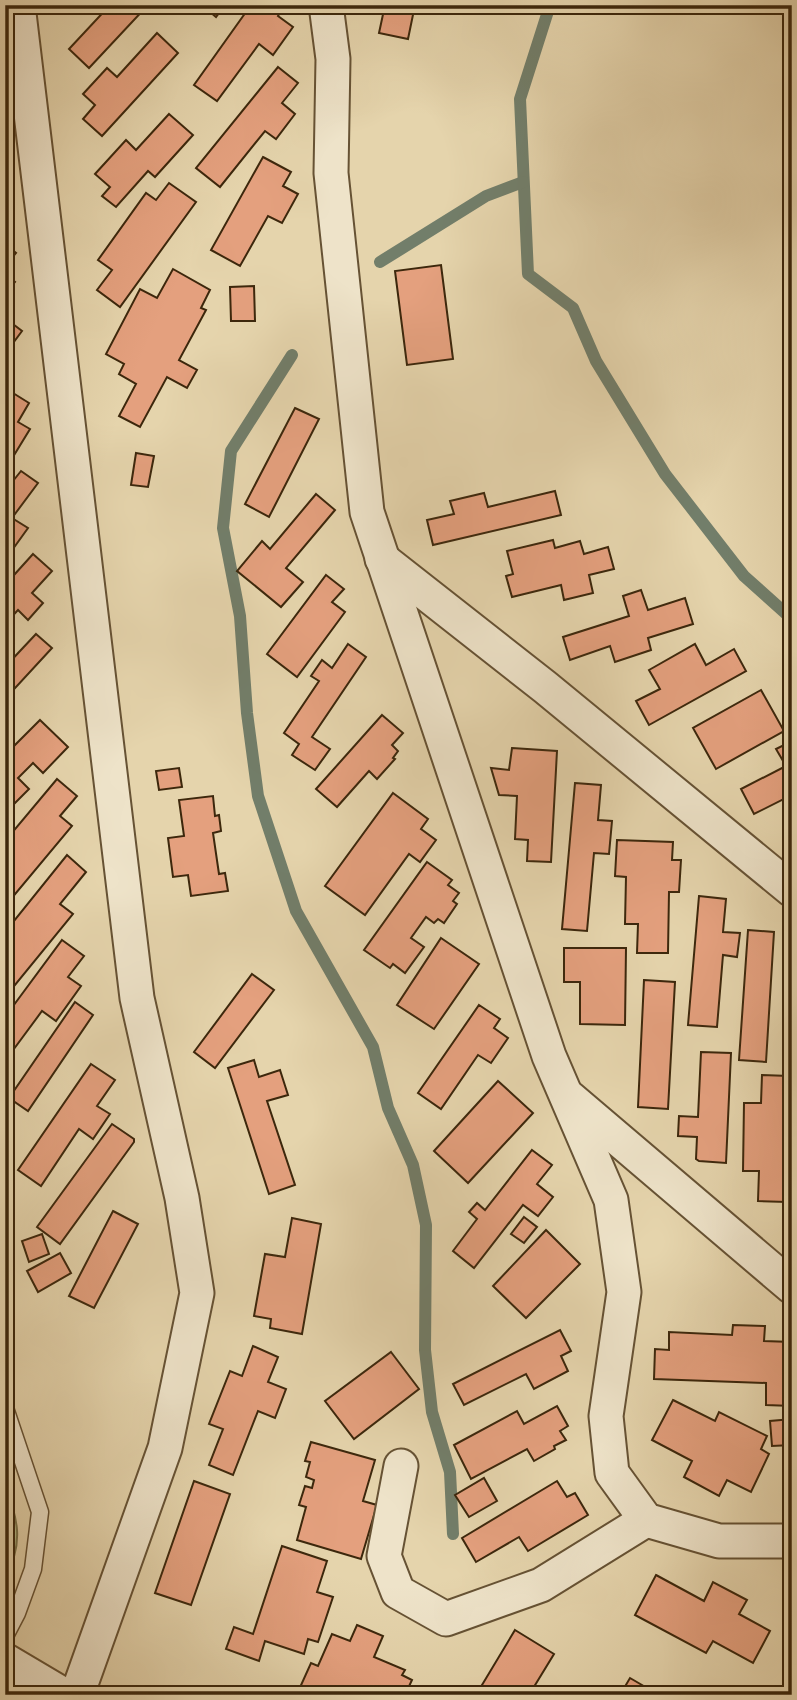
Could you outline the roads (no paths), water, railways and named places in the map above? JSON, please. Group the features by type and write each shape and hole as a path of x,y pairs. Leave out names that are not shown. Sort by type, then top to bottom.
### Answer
{"street":[{"path":"18,5 137,998 182,1198 197,1293 165,1448 77,1695"},
{"path":"327,5 333,59 331,173 367,512 549,1056 611,1200 624,1292 606,1416 612,1473 646,1520 719,1541 792,1541"},
{"path":"382,559 545,687 792,890"},
{"path":"566,1094 792,1287"},
{"path":"401,1466 384,1556 398,1592 446,1619 541,1585 646,1520"},
{"path":"5,1663 59,1695"}],"lane":[{"path":"5,1408 40,1512 33,1569 17,1613 5,1636"}],"waterway":[{"path":"550,5 520,99 528,274 573,308 596,361 665,474 744,576 792,619"},
{"path":"380,262 486,196 523,182"},
{"path":"292,355 231,451 223,528 240,616 247,713 258,796 296,911 373,1047 388,1108 413,1165 426,1225 425,1350 432,1412 450,1472 453,1534"}]}
